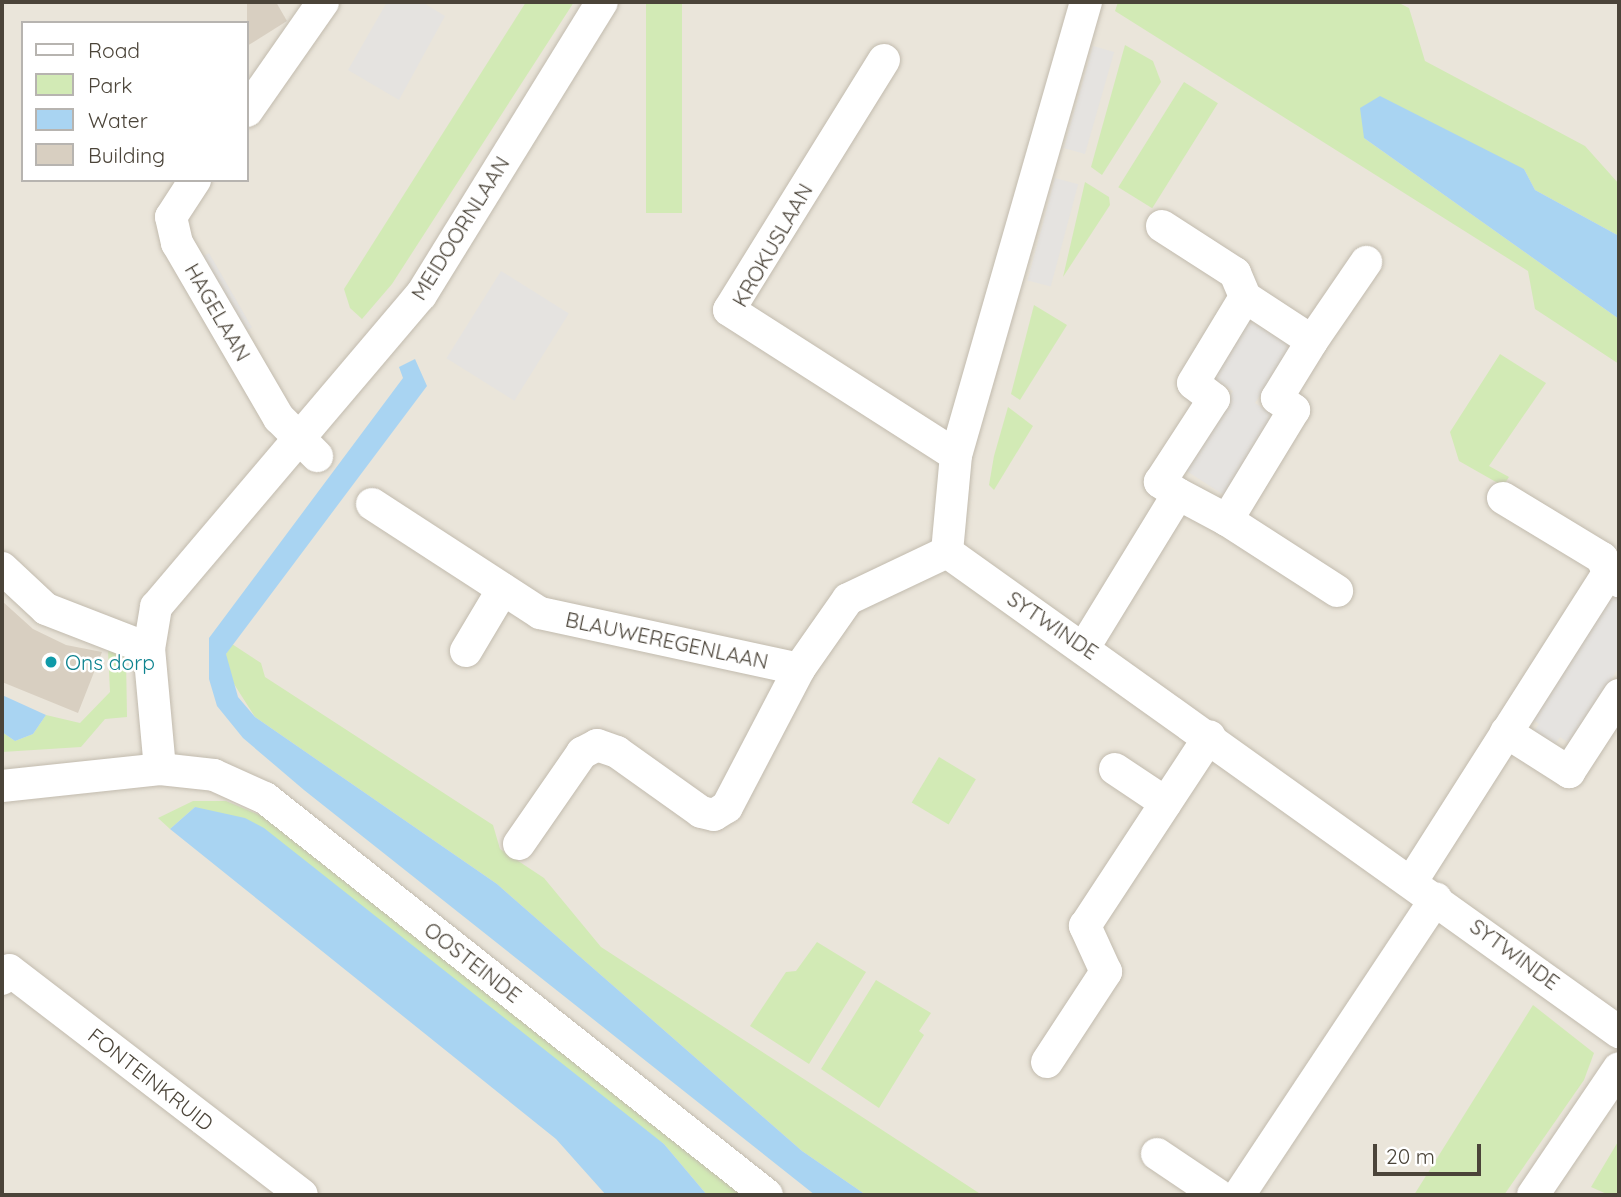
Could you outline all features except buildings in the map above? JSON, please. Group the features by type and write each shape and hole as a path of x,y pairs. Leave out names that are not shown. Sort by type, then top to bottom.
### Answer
{"street":[{"path":"248,110 323,2"},
{"name":"MEIDOORNLAAN","path":"160,769 149,649 156,607 168,589 308,448 421,295 603,2"},
{"path":"947,552 956,455 1086,2"},
{"name":"KROKUSLAAN","path":"884,60 729,310 956,455"},
{"name":"HAGELAAN","path":"189,188 171,217 177,243 279,418 308,448"},
{"path":"1162,226 1236,273 1245,297 1312,341"},
{"path":"1227,520 1294,410 1278,398 1312,341 1366,262"},
{"path":"1245,297 1193,383 1214,399 1160,482 1227,520 1337,591"},
{"path":"1085,646 1178,494"},
{"path":"1239,1195 1424,889 1506,733 1614,577 1602,558 1503,498"},
{"name":"BLAUWEREGENLAAN","path":"372,504 540,613 799,669 848,598 947,552"},
{"name":"SYTWINDE","path":"947,552 1085,646 1619,1032"},
{"path":"2,568 46,609 149,649"},
{"path":"466,651 503,589"},
{"path":"519,844 582,753 597,745 617,752 701,812 714,815 727,807 799,669"},
{"path":"1506,733 1569,772 1619,695"},
{"path":"1047,1062 1106,972 1085,926 1210,736"},
{"name":"OOSTEINDE","path":"2,786 160,769 214,775 265,798 767,1195"},
{"path":"1115,769 1166,803"},
{"name":"FONTEINKRUID","path":"2,979 9,970 302,1195"},
{"path":"1533,1195 1619,1068"},
{"path":"1157,1154 1218,1195"}],"shaded area":[{"path":"2,2 1619,2 1619,1195 2,1195"},
{"path":"387,2 422,2 445,16 399,100 348,70"},
{"path":"1093,46 1114,52 1085,154 1064,148"},
{"path":"1055,178 1078,184 1051,287 1028,280"},
{"path":"209,253 252,327 245,331 202,257"},
{"path":"501,271 569,313 514,401 446,358"},
{"path":"1246,318 1291,346 1255,403 1277,417 1227,497 1185,470 1233,391 1210,376"},
{"path":"1613,584 1619,588 1619,667 1571,744 1560,737 1552,748 1531,735 1539,724 1529,716"}],"green space":[{"path":"526,2 574,2 392,284 362,319 350,308 344,289"},
{"path":"646,2 682,2 682,213 646,213"},
{"path":"1118,2 1397,2 1409,8 1425,61 1585,146 1619,184 1619,236 1535,190 1524,169 1364,138 1619,319 1619,364 1535,309 1528,271 1115,11"},
{"path":"1125,45 1153,61 1161,82 1102,175 1091,167"},
{"path":"1184,82 1218,103 1152,208 1118,187"},
{"path":"1085,182 1109,197 1110,205 1063,277"},
{"path":"1034,305 1067,325 1020,400 1011,394"},
{"path":"1500,354 1546,383 1489,466 1509,477 1503,486 1459,461 1450,432"},
{"path":"1008,407 1033,426 994,490 989,485"},
{"path":"232,644 261,663 265,677 493,825 500,849 544,878 601,947 982,1195 866,1195 802,1151 497,884 255,717 227,673 226,654"},
{"path":"108,650 126,657 127,717 105,719 81,747 2,752 2,732 15,741 33,734 46,715 80,723 110,692"},
{"path":"939,757 976,779 949,825 912,802"},
{"path":"193,801 226,801 262,816 742,1195 707,1195 664,1144 195,807 170,829 158,818"},
{"path":"817,942 866,972 809,1064 750,1026 786,972 796,971"},
{"path":"876,980 931,1013 919,1031 924,1035 879,1108 821,1069"},
{"path":"1533,1005 1594,1053 1584,1080 1504,1195 1414,1195"},
{"path":"1619,1140 1619,1195 1609,1195 1591,1187"}],"water":[{"path":"1380,96 1524,169 1535,190 1619,236 1619,319 1364,138 1360,108"},
{"path":"415,359 427,386 226,654 238,697 255,717 497,884 802,1151 866,1195 815,1195 304,790 243,738 217,706 209,679 209,638 403,378 399,367"},
{"path":"2,695 46,715 33,734 15,741 2,732"},
{"path":"195,807 245,818 264,828 664,1144 707,1195 606,1195 556,1139 170,829"}],"place":[{"name":"Ons dorp","path":"51,662"}]}
